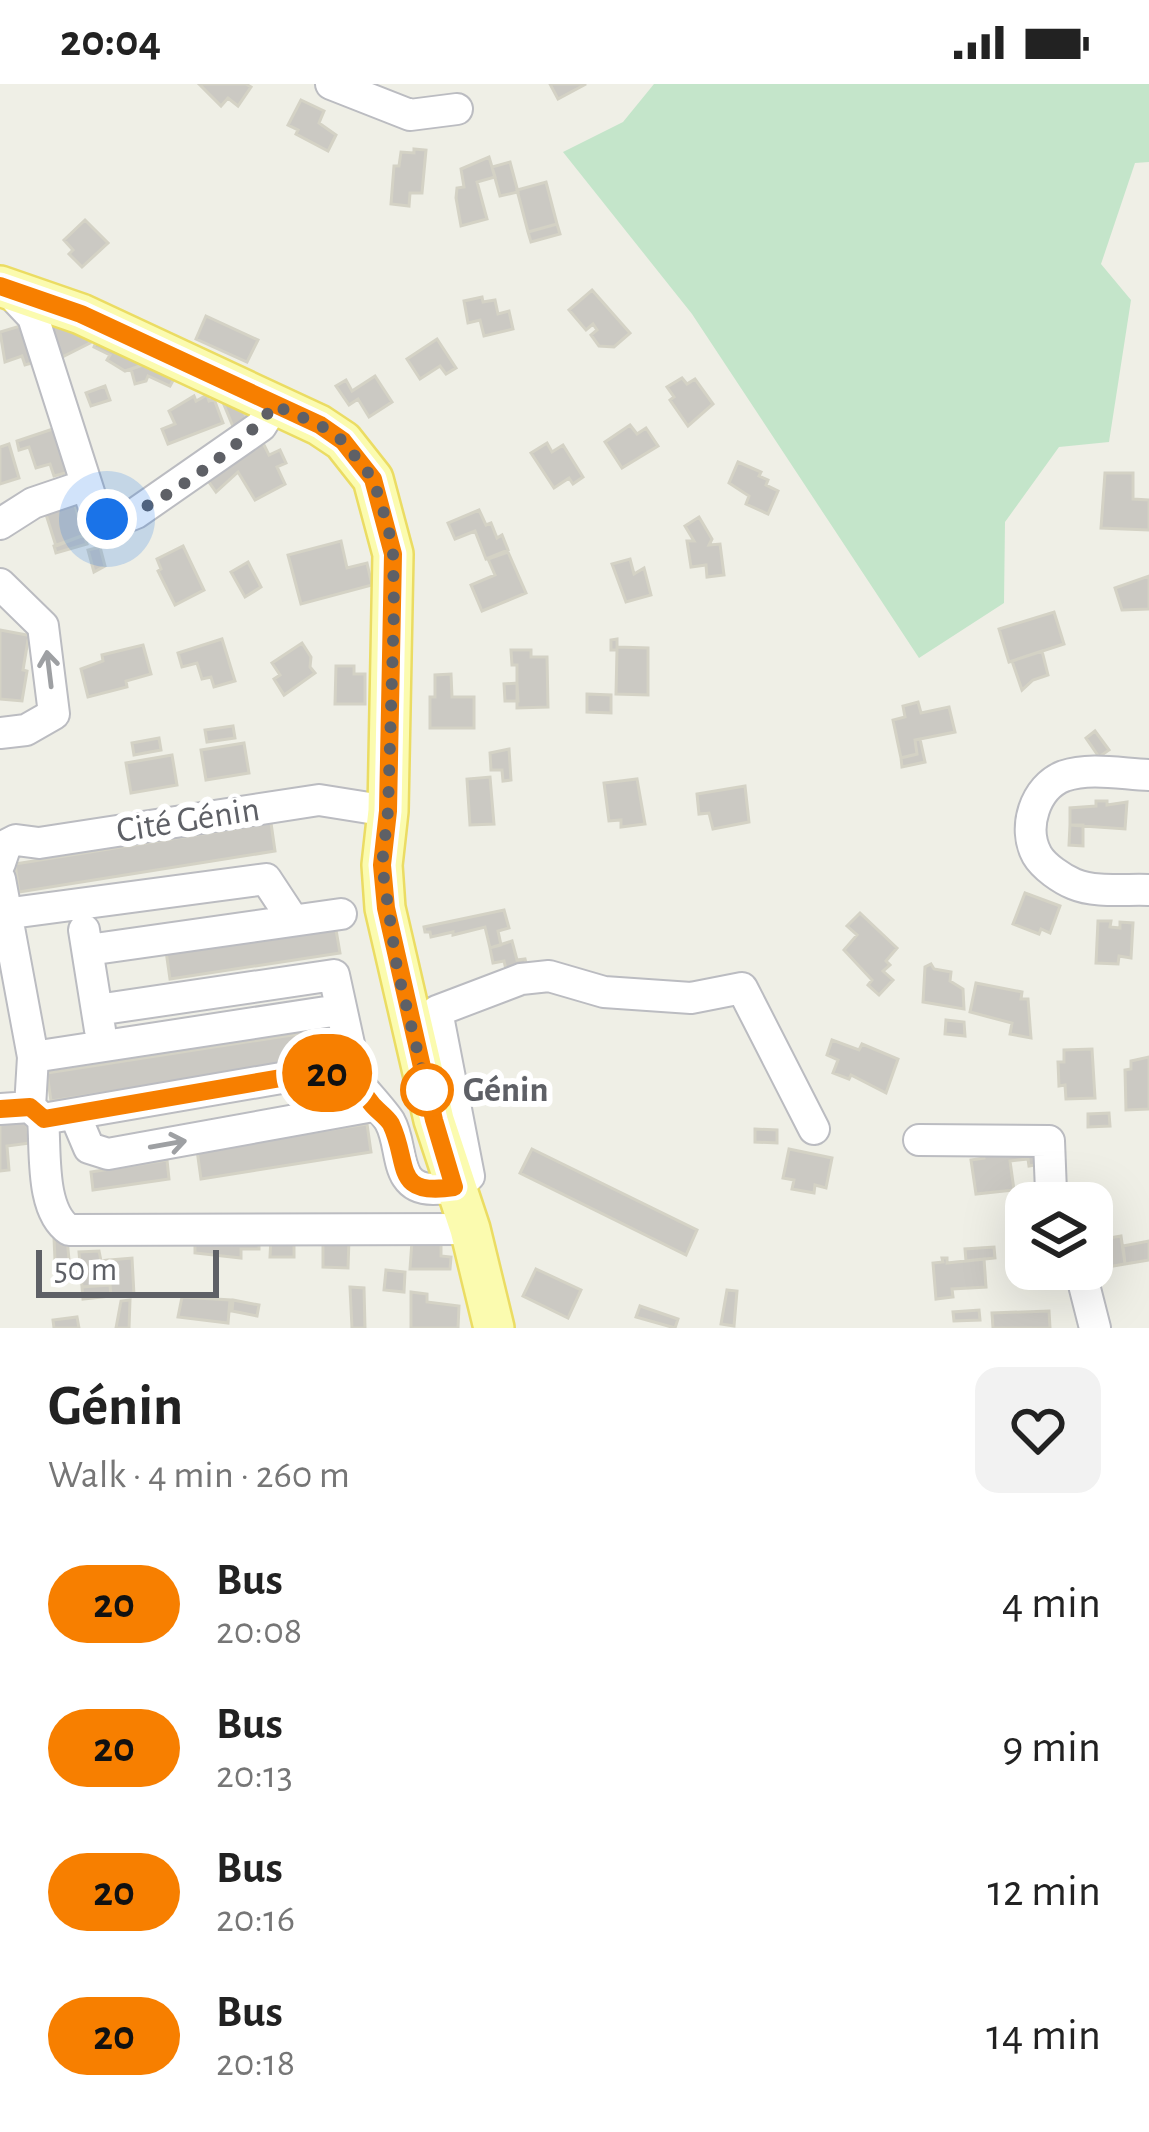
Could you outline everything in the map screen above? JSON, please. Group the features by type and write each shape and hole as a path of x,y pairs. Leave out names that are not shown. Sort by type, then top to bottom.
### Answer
{"main road":[{"path":"9,288 81,314 320,425 343,441 373,479 393,554 388,811 382,865 386,908 434,1120 470,1228 494,1328"}],"street":[{"path":"331,84 410,116 458,109"},
{"path":"9,288 33,317 97,514 122,519 136,513 261,426 274,405"},
{"path":"0,524 33,503 86,485"},
{"path":"0,584 44,626 54,714 26,730 0,733"},
{"path":"1149,775 1079,772 1058,778 1039,795 1030,826 1037,856 1077,886 1149,890"},
{"name":"Cité Génin","path":"0,862 5,845 16,841 38,843 319,800 388,811"},
{"path":"0,879 33,1057 52,1206 69,1230 470,1228"},
{"path":"4,914 266,879 293,920"},
{"path":"80,906 103,1046"},
{"path":"88,950 341,914"},
{"path":"98,1010 334,975 352,1077 390,1121 404,1174 424,1189 454,1187 469,1176 437,1011 521,979 549,976 604,992 691,998 742,988 814,1130"},
{"path":"33,1057 339,1010"},
{"path":"37,1113 316,1072 352,1077"},
{"path":"37,1113 88,1148 108,1154 373,1106"},
{"path":"919,1140 1049,1141 1051,1182"},
{"path":"1085,1290 1095,1328"}],"green space":[{"path":"654,84 1149,84 1149,162 1135,163 1101,264 1131,300 1109,442 1059,447 1005,522 1004,603 919,658 692,314 563,152 623,122"}],"building":[{"path":"199,84 251,87 238,106 228,98 221,106"},
{"path":"550,84 586,84 558,99"},
{"path":"301,100 324,111 319,123 336,135 328,151 288,125"},
{"path":"414,149 426,150 422,193 410,193 409,206 391,204 394,166 399,166 401,152 414,153"},
{"path":"489,157 495,177 477,182 487,219 461,226 456,198 457,188 464,187 461,169"},
{"path":"510,162 518,192 500,196 492,167"},
{"path":"546,182 557,224 528,232 517,190"},
{"path":"85,220 108,243 82,267 69,254 73,250 64,240"},
{"path":"557,224 560,234 531,242 528,232"},
{"path":"592,290 630,333 614,347 599,346 591,335 597,330 593,324 586,330 569,310"},
{"path":"482,297 483,302 495,300 498,314 509,311 513,329 484,336 480,320 468,323 464,301"},
{"path":"206,316 258,340 247,362 196,339"},
{"path":"48,319 86,331 90,343 60,358"},
{"path":"30,323 42,360 25,365 22,356 5,362 0,332"},
{"path":"437,339 456,368 446,374 440,366 420,379 407,359"},
{"path":"96,342 146,364 125,371 94,347"},
{"path":"146,364 175,377 170,386 148,376 135,384 131,369"},
{"path":"375,376 392,402 369,417 358,399 349,405 336,386 346,380 352,391"},
{"path":"682,378 687,384 695,379 713,404 688,426 667,387"},
{"path":"105,386 110,400 91,406 86,393"},
{"path":"207,395 209,401 214,399 223,423 168,444 162,429 175,424 169,411 194,396 196,401"},
{"path":"220,395 241,405 248,422 234,429"},
{"path":"630,425 637,434 646,428 658,446 622,468 605,442"},
{"path":"62,426 77,470 54,476 50,464 36,468 29,447 19,450 17,441"},
{"path":"258,443 269,455 280,450 286,463 277,467 285,484 255,500 238,472 216,492 206,478"},
{"path":"547,443 552,452 563,445 583,477 573,484 569,478 554,488 531,453"},
{"path":"9,444 19,478 0,484 0,447"},
{"path":"738,462 761,472 759,476 768,480 766,485 778,491 768,514 746,504 749,496 729,483"},
{"path":"1105,473 1133,473 1133,499 1149,500 1149,530 1101,528"},
{"path":"73,499 84,535 56,546 44,508"},
{"path":"479,510 497,538 502,535 508,550 486,559 475,531 455,539 448,523"},
{"path":"699,517 712,539 709,545 720,544 724,575 707,577 706,565 691,567 687,541 694,541 685,526"},
{"path":"84,535 87,544 56,553 54,546"},
{"path":"341,541 347,568 367,563 372,585 301,604 288,555"},
{"path":"183,546 204,590 175,605 157,559"},
{"path":"100,547 105,566 94,572 88,550"},
{"path":"508,552 526,593 482,611 471,585 495,575 488,559"},
{"path":"630,559 634,574 644,568 651,595 626,602 612,564"},
{"path":"248,562 261,587 245,597 231,572"},
{"path":"1149,576 1149,609 1122,610 1115,588"},
{"path":"1054,612 1064,644 1009,662 999,629"},
{"path":"0,630 32,636 23,670 27,671 22,701 0,699"},
{"path":"222,639 235,681 214,687 211,677 202,679 197,663 182,667 178,653"},
{"path":"617,639 617,647 648,648 648,695 616,694 617,650 611,650 611,640"},
{"path":"302,643 315,673 284,695 274,679 280,675 272,663"},
{"path":"143,645 151,674 126,681 127,687 88,697 81,669 103,661 102,655"},
{"path":"511,650 531,650 531,657 547,657 548,707 517,708 517,665 512,665"},
{"path":"1042,651 1048,675 1022,690 1012,661"},
{"path":"336,666 354,666 354,674 365,674 365,704 335,704"},
{"path":"451,674 452,697 474,697 474,728 430,728 435,675"},
{"path":"517,683 518,701 505,701 504,684"},
{"path":"587,694 611,695 611,713 587,712"},
{"path":"918,702 921,713 949,707 955,732 915,740 917,754 901,758 893,720 905,717 903,706"},
{"path":"233,726 235,738 207,742 205,730"},
{"path":"1095,731 1109,750 1099,757 1086,738"},
{"path":"159,738 161,750 134,755 132,743"},
{"path":"920,739 925,762 902,767 901,758 917,754 915,740"},
{"path":"244,743 249,773 206,780 201,750"},
{"path":"509,749 511,780 503,781 502,770 491,770 490,753"},
{"path":"172,755 177,785 131,793 126,763"},
{"path":"490,777 494,824 470,825 467,779"},
{"path":"637,779 645,824 621,827 621,820 609,821 604,783"},
{"path":"745,786 749,822 713,829 709,813 699,814 697,794"},
{"path":"1096,801 1107,801 1107,805 1127,802 1125,829 1070,825 1070,808 1096,806"},
{"path":"271,823 275,851 19,892 15,864"},
{"path":"1070,825 1083,825 1083,846 1069,845"},
{"path":"1025,893 1060,906 1050,933 1013,924"},
{"path":"504,910 509,928 498,931 501,945 490,948 485,927 431,937 425,932 424,927"},
{"path":"860,913 897,948 883,971 893,980 879,995 868,985 872,980 844,950 857,935 847,926"},
{"path":"1098,921 1111,921 1110,927 1120,928 1120,922 1133,923 1131,958 1119,956 1118,964 1096,963"},
{"path":"335,924 340,953 170,979 166,951"},
{"path":"512,941 517,960 525,959 528,971 508,978 504,961 493,963 490,948"},
{"path":"931,964 951,972 950,981 963,989 964,1009 923,1002 925,967"},
{"path":"976,983 1022,992 1021,999 1028,999 1031,1038 1010,1034 1012,1023 970,1012"},
{"path":"946,1020 964,1022 965,1036 945,1034"},
{"path":"305,1033 309,1061 51,1101 47,1073"},
{"path":"832,1040 859,1050 862,1044 898,1059 886,1093 851,1075 849,1079 833,1073 838,1060 827,1055"},
{"path":"1092,1049 1095,1098 1066,1099 1065,1085 1059,1086 1058,1062 1064,1062 1064,1050"},
{"path":"1149,1057 1149,1109 1126,1110 1125,1070 1131,1069 1131,1061"},
{"path":"1109,1113 1110,1126 1088,1127 1088,1114"},
{"path":"26,1120 30,1143 7,1146 9,1170 0,1171 0,1124"},
{"path":"367,1124 371,1152 201,1179 197,1150"},
{"path":"755,1129 777,1130 777,1143 755,1142"},
{"path":"1036,1145 1041,1164 1029,1166 1028,1159 1010,1161 1013,1182 1005,1182 1005,1191 976,1194 971,1160 984,1158 983,1148"},
{"path":"532,1149 697,1230 686,1255 520,1173"},
{"path":"789,1149 832,1158 826,1188 815,1185 814,1193 792,1189 794,1180 783,1178"},
{"path":"167,1160 169,1179 93,1190 91,1172"},
{"path":"259,1236 259,1249 241,1249 241,1258 195,1253 195,1237"},
{"path":"1121,1236 1125,1264 1113,1266 1113,1237"},
{"path":"271,1237 294,1237 294,1257 270,1257"},
{"path":"54,1238 67,1238 69,1260 55,1260"},
{"path":"323,1238 349,1239 348,1268 323,1267"},
{"path":"412,1241 441,1241 441,1256 451,1257 450,1269 410,1269"},
{"path":"1149,1241 1149,1260 1125,1264 1123,1246"},
{"path":"994,1247 995,1258 966,1261 965,1249"},
{"path":"99,1251 101,1261 108,1260 110,1285 82,1287 79,1252"},
{"path":"132,1258 134,1295 111,1296 108,1260"},
{"path":"942,1258 947,1263 984,1259 986,1287 952,1289 953,1297 936,1299 933,1263 943,1262"},
{"path":"536,1269 581,1290 568,1318 523,1296"},
{"path":"386,1270 405,1272 404,1292 384,1290"},
{"path":"110,1285 111,1296 83,1299 82,1287"},
{"path":"350,1287 364,1288 365,1328 352,1328"},
{"path":"727,1290 737,1291 734,1326 721,1324"},
{"path":"411,1292 427,1294 427,1302 459,1306 458,1328 411,1328"},
{"path":"182,1297 230,1300 228,1323 178,1317"},
{"path":"130,1300 129,1328 116,1328 121,1301"},
{"path":"233,1300 259,1305 257,1316 232,1311"},
{"path":"640,1306 678,1319 675,1328 636,1317"},
{"path":"979,1310 980,1320 954,1321 953,1312"},
{"path":"1049,1311 1050,1328 993,1328 992,1313"},
{"path":"77,1317 79,1328 54,1328 53,1320"}],"bus line":[{"name":"20","path":"0,286 81,314 320,425 343,441 373,479 393,554 388,811 382,865 386,908 454,1187 424,1189 413,1184 404,1174 390,1121 352,1077 338,1073 316,1072 44,1119 30,1107 0,1109"}],"place":[{"name":"Génin","path":"427,1090"}],"route":[{"path":"107,519 136,513 191,478 261,426 274,405 343,441 373,479 393,554 388,811 382,865 397,968 427,1090"}]}
